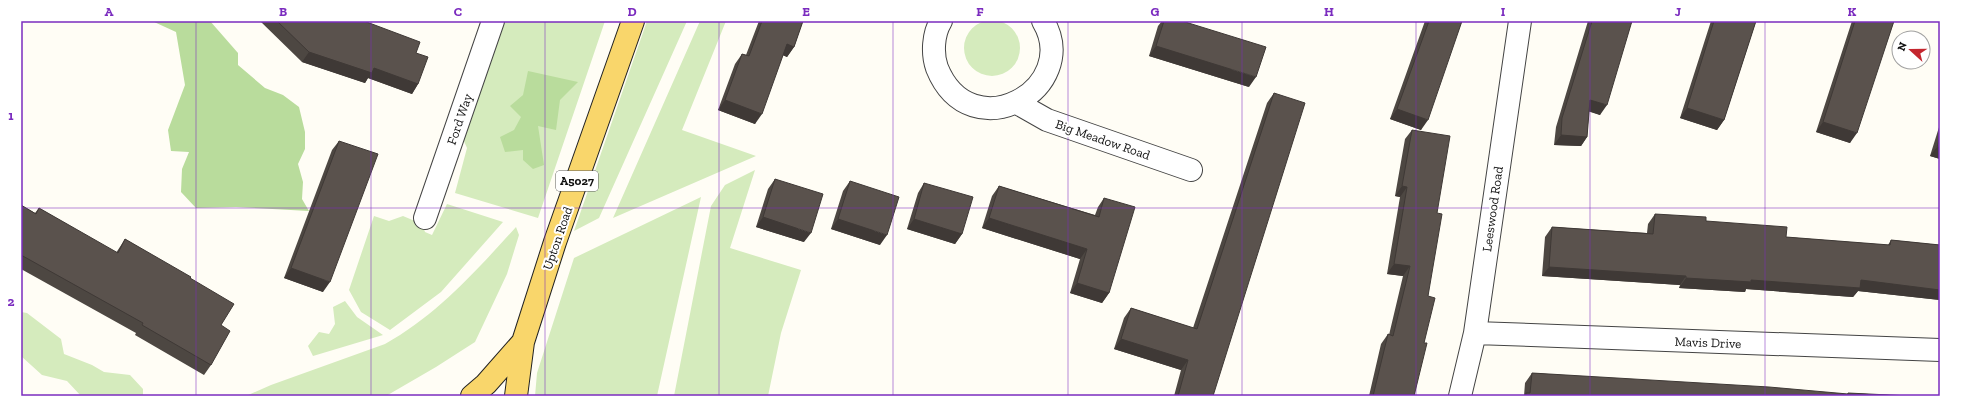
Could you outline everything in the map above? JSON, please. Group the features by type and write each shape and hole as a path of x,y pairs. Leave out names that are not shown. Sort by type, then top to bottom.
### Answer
{"main road":[{"name":"Upton Road","path":"516,396 523,342 552,249 633,21"},
{"name":"Upton Road","path":"472,396 486,384 523,342"}],"street":[{"path":"941,21 934,42 935,62 942,80 951,92 962,100 975,106 989,108 1003,107 1017,103 1032,93 1043,79 1049,63 1051,45 1043,21"},
{"name":"Leeswood Road","path":"1460,396 1475,333 1520,21"},
{"name":"Ford Way","path":"425,218 489,22"},
{"name":"Big Meadow Road","path":"1017,103 1047,120 1191,170"},
{"name":"Mavis Drive","path":"1475,333 1940,350"}],"green space":[{"path":"992,20 1003,22 1012,28 1018,37 1020,48 1018,59 1012,68 1003,74 992,76 981,74 972,68 966,59 964,48 966,37 972,28 981,22"},
{"path":"152,21 210,21 238,53 238,65 265,88 283,95 299,107 305,132 305,149 298,164 303,182 302,199 309,211 236,207 196,208 181,192 182,169 189,152 171,151 168,130 185,85 176,32"},
{"path":"502,21 605,21 538,218 455,193 467,148 463,139"},
{"path":"647,21 687,21 599,218 574,231"},
{"path":"700,21 726,21 682,130 756,156 613,218"},
{"path":"528,71 578,82 560,100 556,130 538,126 544,165 533,169 523,160 523,150 505,152 500,137 514,130 521,117 510,106 523,95"},
{"path":"755,170 730,248 801,270 781,333 768,396 674,396 711,206 725,185"},
{"path":"701,197 657,396 535,396 537,373 574,258"},
{"path":"447,204 503,222 441,292 390,330 361,312 349,290 374,216 389,221 403,216 422,224 425,232 432,235"},
{"path":"516,227 519,235 507,274 475,342 436,367 386,396 246,396 271,385 385,344 422,320 439,306 471,276"},
{"path":"345,301 357,317 383,335 313,356 308,346 319,332 329,334 335,324 333,307"},
{"path":"21,312 27,313 61,339 64,354 92,365 104,372 130,375 143,389 143,396 81,396 67,381 42,375 21,356"}],"building":[{"path":"277,21 364,21 420,42 416,53 428,57 418,84 374,68 372,73 309,52"},
{"path":"762,21 803,21 794,47 787,44 762,114 725,100 742,54 749,56"},
{"path":"1164,21 1182,21 1266,47 1256,77 1156,46"},
{"path":"1429,21 1462,21 1428,120 1397,109"},
{"path":"1592,21 1632,21 1607,105 1590,100 1587,137 1561,135 1562,118"},
{"path":"1714,21 1756,21 1724,120 1687,108"},
{"path":"1855,21 1894,21 1857,133 1823,122"},
{"path":"1274,93 1305,103 1213,396 1178,396 1188,360 1121,339 1131,308 1197,329"},
{"path":"1412,130 1450,136 1437,213 1442,214 1428,296 1435,298 1424,343 1427,343 1414,396 1373,396 1388,334 1393,336 1410,266 1394,264 1407,187 1402,186"},
{"path":"1940,137 1940,147 1937,147"},
{"path":"339,141 378,154 330,282 291,268"},
{"path":"775,179 823,194 811,233 763,217"},
{"path":"850,181 899,197 887,235 838,219"},
{"path":"924,183 973,197 962,234 914,219"},
{"path":"999,186 1099,217 1104,198 1135,207 1109,293 1077,283 1087,249 989,218"},
{"path":"21,205 36,214 39,208 118,253 125,239 234,304 221,325 230,331 211,365 142,325 143,323 21,255"},
{"path":"1655,214 1706,217 1706,221 1787,227 1786,237 1890,245 1891,240 1940,245 1940,290 1861,280 1860,288 1751,280 1751,282 1686,278 1686,276 1549,267 1552,227 1653,234"},
{"path":"1532,373 1769,387 1848,394 1910,396 1526,396 1526,393 1530,393"}]}
